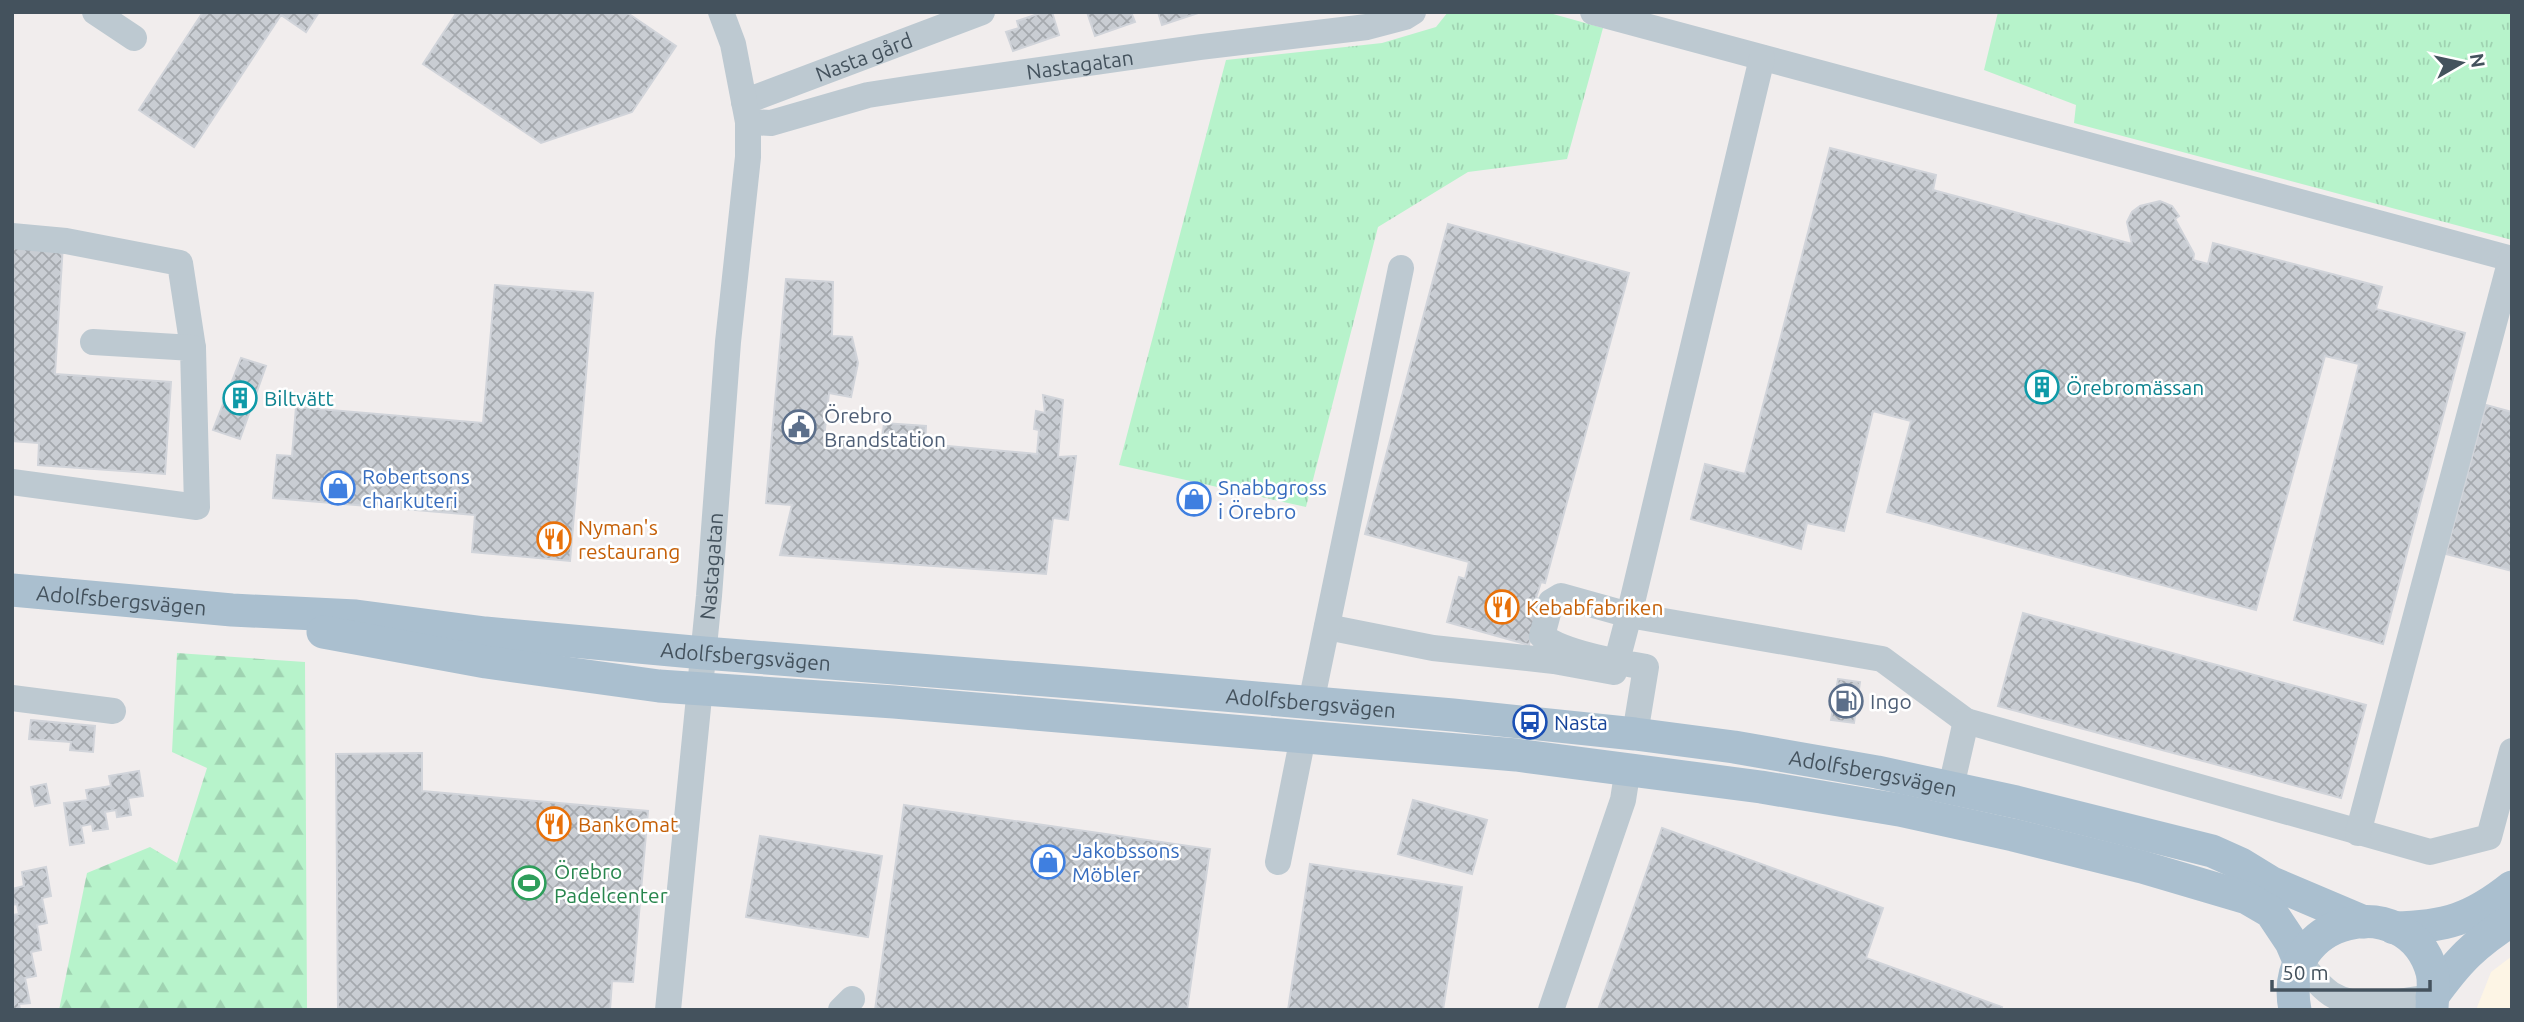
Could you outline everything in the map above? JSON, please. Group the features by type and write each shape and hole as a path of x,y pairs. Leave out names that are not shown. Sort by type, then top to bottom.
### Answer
{"main road":[{"name":"Adolfsbergsvägen","path":"12,590 232,610 356,615 485,632 704,653 1311,703 1635,734 1747,749 1951,787 2212,851 2241,864 2272,883 2379,925"},
{"name":"Adolfsbergsvägen","path":"232,610 322,632 486,662 659,687 699,688 1516,755 1785,790 1943,820 2142,867 2247,898 2271,912 2291,942 2292,994"},
{"path":"1303,737 1311,703"},
{"path":"1628,768 1635,734"},
{"path":"1943,820 1951,787"},
{"path":"2292,994 2306,952 2324,932 2338,925 2428,928 2450,922 2490,903 2512,887"},
{"path":"2432,1003 2463,956 2483,938 2512,920"},
{"path":"2379,925 2415,942 2428,962 2432,975 2432,1003"}],"street":[{"path":"95,12 134,38"},
{"name":"Nastagatan","path":"667,1010 704,653 728,342 748,156 746,112 733,44 720,12"},
{"name":"Nasta gård","path":"746,112 982,12"},
{"name":"Nastagatan","path":"746,112 771,123 868,95 1201,47 1367,27 1405,17 1413,12"},
{"path":"1593,12 2511,259 2358,833"},
{"path":"1327,627 1433,648 1614,672 1762,58"},
{"path":"12,236 66,241 180,263 193,348 197,507 12,482"},
{"path":"1311,703 1401,268"},
{"path":"93,342 193,348"},
{"path":"1635,734 1646,667 1551,643 1542,636 1551,602 1561,596 1629,615 1882,659 1966,721 2430,852 2489,837 2512,751"},
{"path":"12,698 113,711"},
{"path":"1951,787 1966,721"},
{"path":"1278,862 1303,737"},
{"path":"1551,1010 1623,800 1628,768"},
{"path":"2292,994 2334,1001 2380,1004 2432,1003"}],"shaded area":[{"path":"2512,956 2512,1010 2476,1010 2491,972"}],"green space":[{"path":"1448,12 1546,12 1603,28 1567,159 1468,172 1378,227 1306,507 1119,465 1226,60 1382,43 1436,27"},
{"path":"1998,12 2512,12 2512,240 2074,123 2076,105 1984,70"},
{"path":"177,653 305,662 307,1010 59,1010 87,873 150,847 177,863 207,768 172,752"}],"building":[{"path":"203,12 319,12 306,32 281,15 194,147 139,110"},
{"path":"457,12 626,12 676,46 632,112 541,143 423,64"},
{"path":"1052,12 1059,35 1013,51 1006,32 1019,28 1017,21"},
{"path":"1087,12 1131,12 1135,22 1095,36"},
{"path":"1158,12 1201,12 1162,25"},
{"name":"Örebromässan","path":"1830,148 1936,175 1933,190 2132,244 2127,222 2132,212 2140,206 2160,201 2172,206 2179,216 2175,219 2194,254 2193,260 2208,264 2213,243 2382,287 2376,309 2465,333 2383,644 2294,620 2359,364 2325,356 2256,610 1887,512 1911,421 1873,411 1844,531 1807,523 1801,549 1691,519 1705,464 1745,474"},
{"path":"1448,224 1629,273 1545,583 1541,582 1536,598 1541,599 1529,645 1447,622 1459,577 1465,579 1469,562 1365,534"},
{"path":"12,241 63,244 55,374 171,382 165,474 38,465 39,443 12,441"},
{"name":"Örebro Brandstation","path":"786,279 833,282 832,336 852,337 858,363 851,397 829,393 824,438 882,441 884,423 926,426 925,444 1037,454 1039,430 1034,429 1036,411 1045,413 1043,395 1063,400 1058,457 1076,456 1068,520 1053,518 1046,574 780,555 792,505 766,503"},
{"path":"495,285 593,293 570,561 472,552 475,515 273,498 277,455 292,456 296,407 483,423"},
{"name":"Biltvätt","path":"241,358 266,366 240,439 213,430"},
{"path":"2486,405 2512,412 2512,571 2446,554"},
{"path":"2023,613 2366,705 2341,798 1998,706"},
{"name":"Ingo","path":"1838,679 1860,682 1854,723 1831,720"},
{"path":"31,720 95,726 93,752 70,750 71,742 29,739"},
{"path":"422,753 422,791 648,811 633,982 612,981 610,1010 338,1010 336,754"},
{"path":"139,771 143,796 128,798 131,815 117,817 116,810 105,812 108,829 93,831 92,824 81,826 84,843 70,845 64,803 88,800 86,790 111,786 109,776"},
{"path":"46,784 50,803 35,806 31,787"},
{"path":"1413,800 1487,820 1472,874 1398,854"},
{"path":"904,805 1210,849 1187,1010 875,1010"},
{"path":"1662,828 1883,908 1866,958 2002,1007 2001,1010 1598,1010"},
{"path":"760,836 882,856 868,937 746,917"},
{"path":"1310,864 1462,887 1443,1010 1288,1010"},
{"path":"46,867 51,896 42,898 47,923 37,925 41,950 31,952 36,976 25,978 30,1003 19,1004 20,1010 12,1010 12,915 19,914 17,904 12,905 12,889 24,886 22,872"}],"place":[{"name":"Örebromässan","path":"2042,387"},
{"name":"Biltvätt","path":"240,398"},
{"name":"Örebro Brandstation","path":"799,427"},
{"name":"Robertsons charkuteri","path":"338,488"},
{"name":"Snabbgross i Örebro","path":"1194,499"},
{"name":"Nyman's restaurang","path":"554,539"},
{"name":"Kebabfabriken","path":"1502,607"},
{"name":"Ingo","path":"1846,701"},
{"name":"Nasta","path":"1530,722"},
{"name":"BankOmat","path":"554,824"},
{"name":"Jakobssons Möbler","path":"1048,862"},
{"name":"Örebro Padelcenter","path":"529,883"}]}
